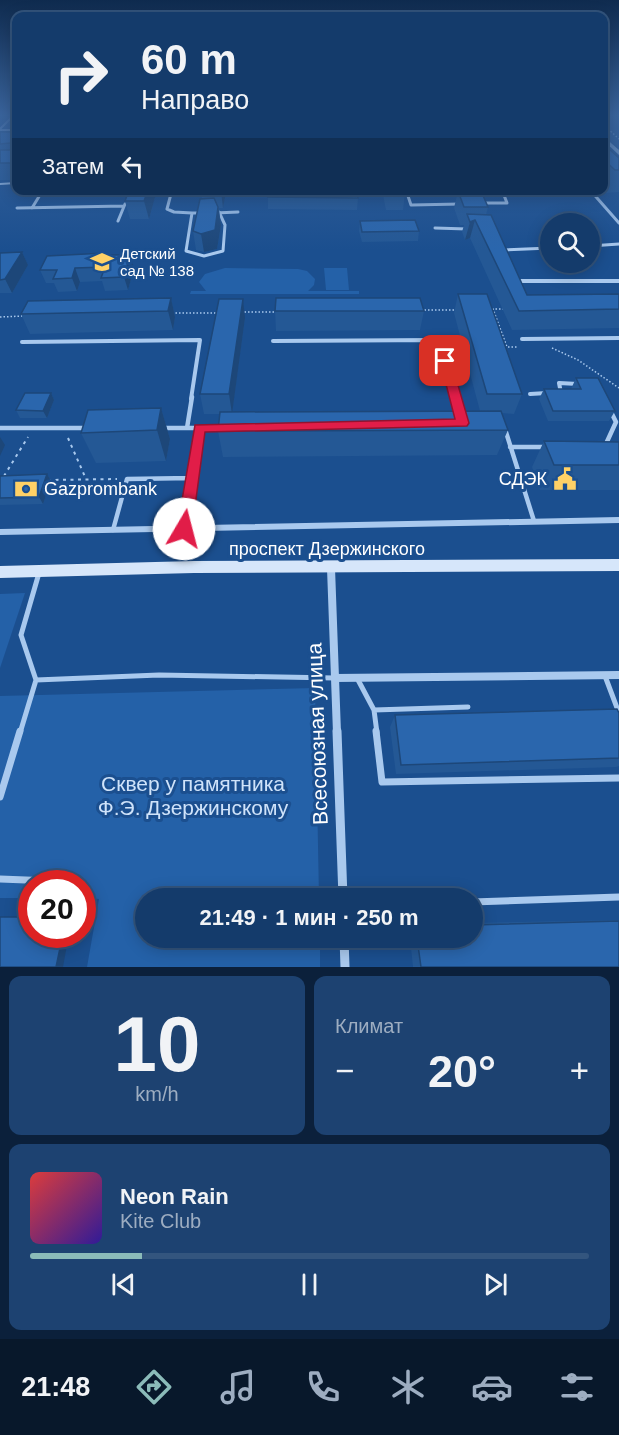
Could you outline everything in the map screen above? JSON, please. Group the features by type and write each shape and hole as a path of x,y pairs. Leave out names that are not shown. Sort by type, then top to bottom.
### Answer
{"main road":[{"name":"проспект Дзержинского","path":"0,572 194,567 619,565"}],"street":[{"path":"0,532 619,520"},
{"name":"Всесоюзная улица","path":"331,568 343,888"},
{"path":"335,678 619,675"},
{"path":"344,948 345,967"}],"lane":[{"path":"32,208 40,195"},
{"path":"171,195 167,209 174,212 238,212"},
{"path":"408,195 411,204 471,204"},
{"path":"483,203 507,203 504,195"},
{"path":"594,195 619,223"},
{"path":"118,220 128,198"},
{"path":"17,208 124,206"},
{"path":"192,213 186,251 192,255 214,255 223,251 225,225 219,213"},
{"path":"435,228 474,229"},
{"path":"500,242 508,261"},
{"path":"600,245 619,244"},
{"path":"503,250 540,248"},
{"path":"512,271 520,287"},
{"path":"516,281 619,281"},
{"path":"522,339 619,338"},
{"path":"22,342 200,340 187,428"},
{"path":"273,341 439,340 463,423"},
{"path":"530,394 562,393 559,383 588,384"},
{"path":"609,407 616,422 603,448 611,448"},
{"path":"153,428 231,426"},
{"path":"0,428 97,428"},
{"path":"184,529 200,428"},
{"path":"494,428 505,429 534,521"},
{"path":"510,447 557,447"},
{"path":"113,530 127,479 192,478"},
{"path":"0,797 36,680 21,635 40,571"},
{"path":"36,680 159,675 335,678"},
{"path":"605,675 619,713"},
{"path":"357,678 374,710 382,782 619,778"},
{"path":"374,710 468,707"},
{"path":"0,879 18,879"},
{"path":"483,902 619,897"}],"path":[{"path":"413,310 459,310"},
{"path":"241,312 276,312"},
{"path":"169,314 217,313"},
{"path":"0,317 26,316"},
{"path":"11,481 1,481 34,428"},
{"path":"63,428 86,479"},
{"path":"43,480 127,479"}],"green space":[{"path":"225,268 298,269 307,271 315,279 314,285 308,291 359,291 359,294 190,294 191,291 206,291 199,282 205,274"},
{"path":"324,268 347,268 349,290 326,290"},
{"path":"25,593 0,668 0,594"},
{"name":"Сквер у памятника Ф.Э. Дзержинскому","path":"315,688 319,888 135,888 135,948 320,948 320,967 87,967 90,948 96,948 96,916 99,899 96,899 96,870 18,870 18,898 0,898 0,696"}],"building":[{"path":"0,160 12,160 12,163 0,163"},
{"path":"608,160 619,160 619,170 615,170 608,164"},
{"path":"127,195 146,195 144,201 125,201"},
{"path":"268,195 358,195 358,198 268,197"},
{"path":"460,195 483,195 488,207 464,207"},
{"path":"214,198 218,207 215,230 201,234 193,231 200,199"},
{"path":"467,214 491,215 527,295 619,294 619,309 519,311 475,220 470,222"},
{"path":"415,220 419,231 362,232 360,221"},
{"path":"22,252 5,279 0,280 0,253"},
{"path":"105,253 104,255 130,255 124,277 101,278 105,267 75,268 72,278 53,279 57,270 40,270 47,256"},
{"path":"458,294 487,294 522,394 487,394"},
{"path":"171,298 168,311 21,314 28,301"},
{"path":"276,298 420,298 424,311 275,311"},
{"path":"219,299 243,299 229,394 200,394"},
{"path":"576,378 598,378 615,411 553,411 544,389 581,389"},
{"path":"25,393 51,393 43,411 16,410"},
{"path":"161,408 157,430 81,433 88,410"},
{"path":"501,411 508,430 218,431 220,412"},
{"path":"544,441 619,442 619,465 554,465"},
{"name":"Gazprombank","path":"47,474 39,497 0,498 0,476"},
{"path":"617,709 619,713 619,758 401,765 395,715"},
{"path":"0,917 18,917 18,948 60,948 56,967 0,967"},
{"path":"619,921 619,967 421,967 418,948 483,948 483,925"}],"place":[{"name":"Детский сад № 138","path":"102,262"},
{"name":"СДЭК","path":"565,479"},
{"name":"Gazprombank","path":"26,489"}],"route":[{"path":"184,529 200,428 463,423 445,361"}]}
